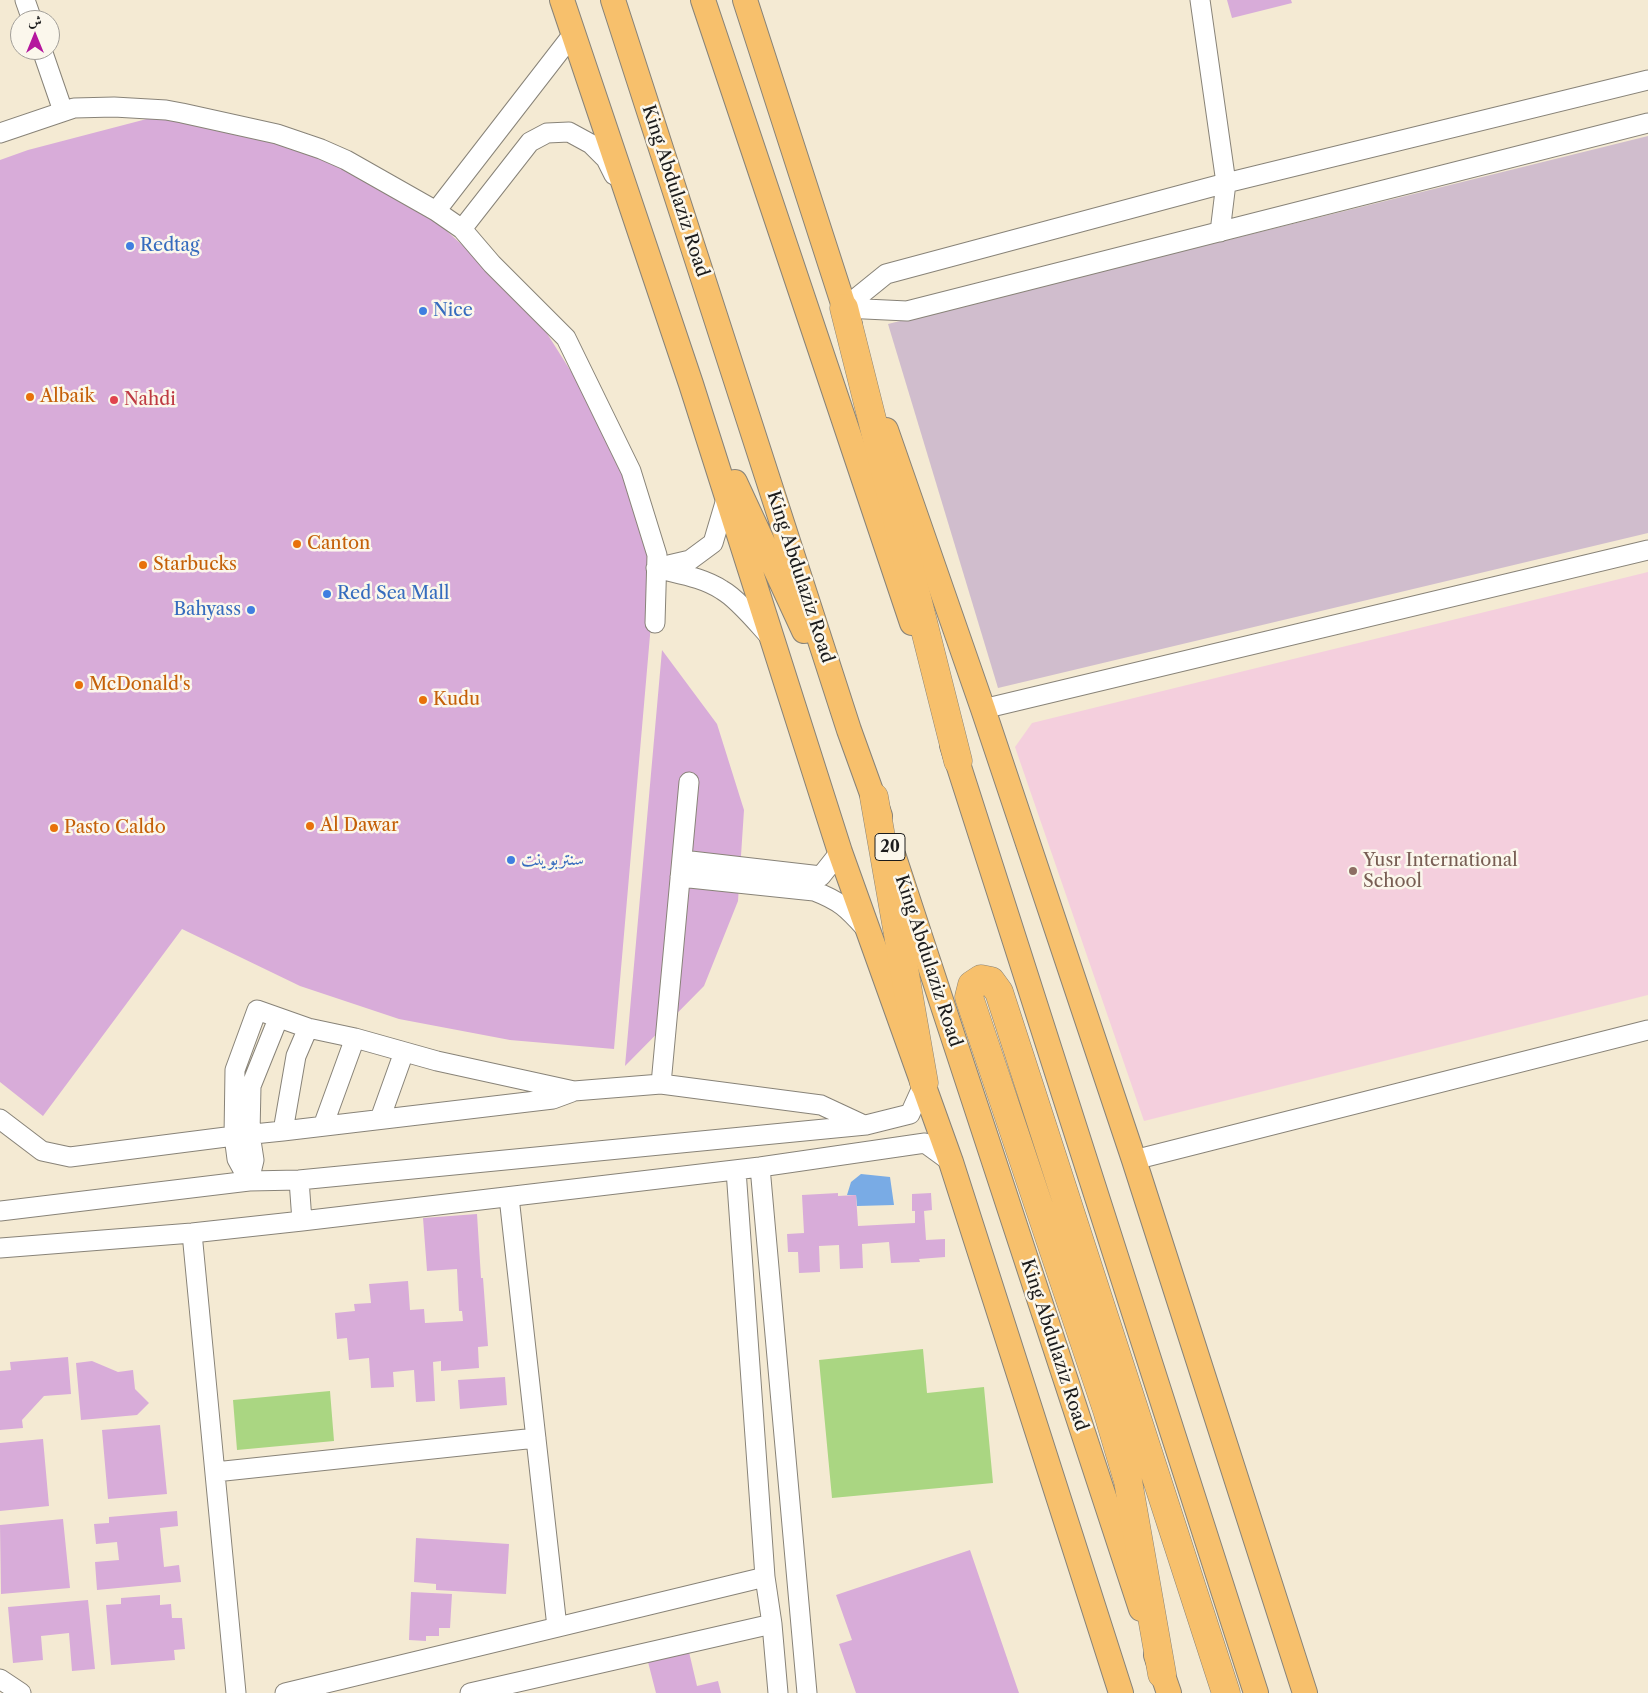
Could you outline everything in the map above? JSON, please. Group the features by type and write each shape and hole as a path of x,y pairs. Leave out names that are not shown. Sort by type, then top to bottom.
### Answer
{"highway":[{"path":"844,308 958,761"},
{"path":"874,797 924,1084"},
{"path":"1166,1683 1128,1482 1106,1410 969,997 972,985 981,980 991,981 999,992 1226,1693"}],"main road":[{"path":"562,0 691,384 840,852 952,1162 1120,1693"},
{"name":"King Abdulaziz Road","path":"614,0 849,730 874,797 1166,1683"},
{"path":"703,0 958,761 1256,1693"},
{"path":"745,0 844,308 983,709 1134,1160 1305,1693"},
{"path":"691,384 849,730"}],"street":[{"path":"1200,0 1226,183 1220,232"},
{"path":"436,211 573,34"},
{"path":"45,60 63,111"},
{"path":"844,308 886,274 1226,183 1648,80"},
{"path":"0,134 74,108 109,107 166,110 277,134 321,149 346,160 436,211 462,229 492,264 566,338 631,471 657,555 655,623"},
{"path":"844,308 907,310 1648,123"},
{"path":"462,229 530,142 547,133 554,132 569,132 591,144 606,158 637,224"},
{"path":"656,568 690,560 713,543 727,496"},
{"path":"983,709 1648,550"},
{"path":"656,568 697,579 722,590 749,614 772,639"},
{"path":"662,1084 689,782"},
{"path":"681,868 821,876 840,852"},
{"path":"681,868 814,891 835,899 851,912 867,930"},
{"path":"249,1181 254,1160 242,1135 251,1086 278,1019 308,1028 356,1038 437,1061 574,1091"},
{"path":"283,1132 296,1056 308,1028"},
{"path":"1134,1160 1648,1030"},
{"path":"323,1126 356,1038"},
{"path":"380,1119 404,1052"},
{"path":"0,1119 42,1151 70,1157 553,1098 574,1091 662,1084 821,1105 866,1125"},
{"path":"0,1211 249,1181 299,1180 866,1125 910,1114 924,1084"},
{"path":"0,1248 192,1233 509,1198 736,1170 925,1143 952,1162"},
{"path":"760,1166 807,1693"},
{"path":"736,1170 765,1577 772,1624 778,1693"},
{"path":"299,1180 302,1221"},
{"path":"509,1198 557,1627"},
{"path":"192,1233 236,1693"},
{"path":"215,1472 536,1438"},
{"path":"285,1693 765,1577"},
{"path":"470,1693 772,1624"},
{"path":"0,1679 21,1693"}],"shaded area":[{"path":"1648,136 1648,533 998,688 888,324"},
{"name":"Yusr International School","path":"1648,572 1648,995 1144,1121 1015,747 1032,723"}],"green space":[{"path":"923,1349 927,1393 984,1387 993,1483 832,1498 819,1360"},
{"path":"330,1391 334,1441 237,1450 233,1400"}],"water":[{"path":"861,1174 890,1177 894,1205 857,1206 856,1195 847,1195 851,1182"}],"building":[{"path":"1227,0 1291,0 1292,3 1232,18"},
{"name":"Red Sea Mall","path":"162,115 321,151 409,197 529,305 615,441 657,555 614,1049 510,1040 399,1019 300,986 182,929 43,1116 0,1082 0,160 28,150"},
{"path":"662,650 717,724 744,810 738,901 704,986 625,1066"},
{"path":"838,1193 838,1196 856,1195 858,1226 915,1223 915,1211 912,1211 912,1194 931,1193 932,1210 924,1211 926,1240 945,1239 945,1257 919,1259 920,1262 891,1263 889,1242 862,1244 863,1268 840,1269 839,1245 819,1246 820,1272 799,1273 798,1252 788,1252 787,1234 804,1233 802,1195"},
{"path":"477,1214 488,1346 478,1347 479,1368 441,1371 441,1361 433,1362 435,1401 416,1402 414,1370 393,1372 394,1387 371,1388 369,1358 349,1360 347,1338 337,1339 335,1313 355,1311 354,1304 371,1303 369,1284 408,1281 410,1310 424,1309 425,1323 463,1321 462,1311 459,1311 457,1269 427,1271 423,1218"},
{"path":"68,1357 71,1394 44,1396 22,1420 23,1428 0,1430 0,1371 11,1370 10,1362"},
{"path":"92,1361 118,1372 133,1370 135,1389 149,1403 137,1415 81,1420 76,1363"},
{"path":"505,1377 507,1405 460,1409 458,1380"},
{"path":"160,1425 167,1494 108,1499 102,1430"},
{"path":"43,1439 49,1506 0,1511 0,1443"},
{"path":"177,1511 178,1526 160,1528 164,1567 179,1565 181,1582 97,1590 95,1562 119,1560 117,1542 96,1544 94,1524 109,1523 109,1517"},
{"path":"63,1519 70,1588 1,1594 0,1525"},
{"path":"416,1538 509,1544 506,1594 436,1590 436,1584 414,1582"},
{"path":"970,1550 1019,1693 856,1693 839,1644 852,1640 836,1595"},
{"path":"411,1592 452,1594 450,1628 439,1628 439,1636 426,1636 426,1641 409,1640"},
{"path":"160,1595 160,1605 171,1604 172,1618 182,1618 185,1649 174,1650 175,1660 111,1665 106,1605 121,1604 121,1598"},
{"path":"88,1600 95,1669 72,1671 69,1633 41,1636 43,1660 13,1663 8,1607"},
{"path":"689,1652 697,1686 718,1681 721,1693 656,1693 648,1662"}],"place":[{"name":"Redtag","path":"130,246"},
{"name":"Nice","path":"423,311"},
{"name":"Albaik","path":"30,397"},
{"name":"Nahdi","path":"114,400"},
{"name":"Canton","path":"297,544"},
{"name":"Starbucks","path":"143,565"},
{"name":"Red Sea Mall","path":"327,594"},
{"name":"Bahyass","path":"251,610"},
{"name":"McDonald's","path":"79,685"},
{"name":"Kudu","path":"423,700"},
{"name":"Al Dawar","path":"310,826"},
{"name":"Pasto Caldo","path":"54,828"},
{"name":"سنتربوينت","path":"511,860"},
{"name":"Yusr International School","path":"1353,871"}]}
